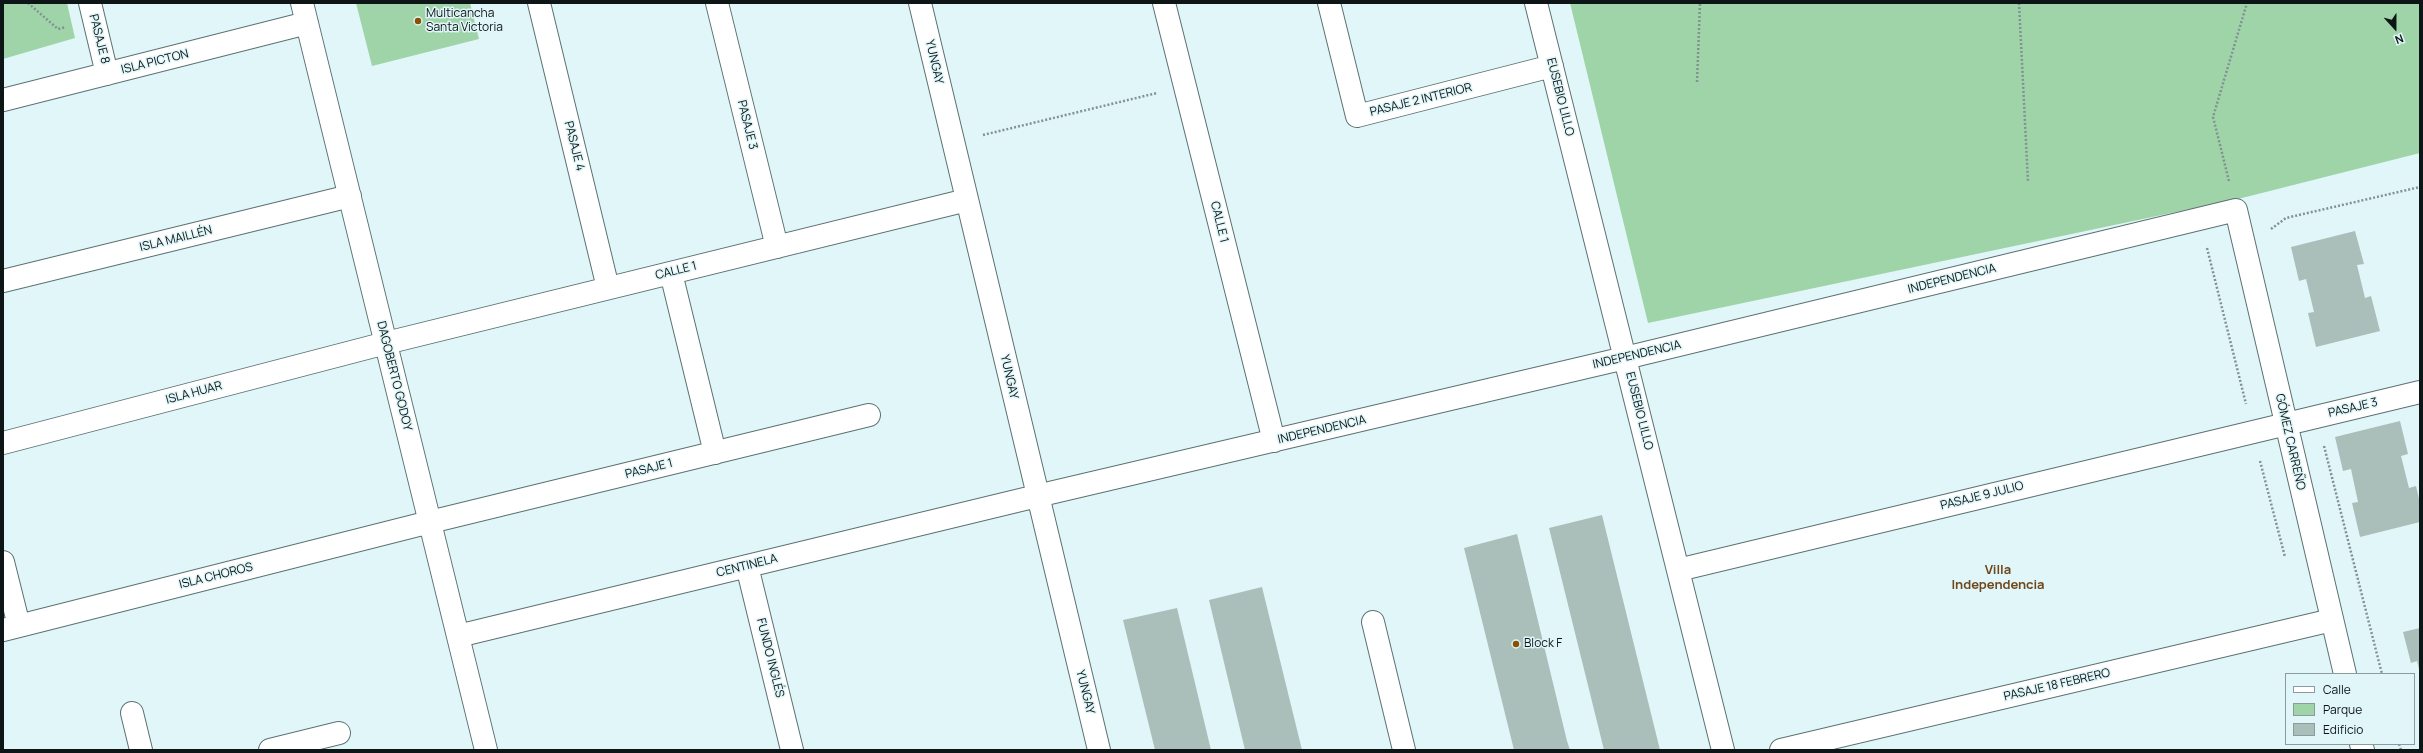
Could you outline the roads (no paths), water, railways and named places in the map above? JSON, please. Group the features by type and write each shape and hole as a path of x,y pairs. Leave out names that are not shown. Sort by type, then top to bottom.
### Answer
{"street":[{"name":"PASAJE 4","path":"539,3 608,288"},
{"name":"PASAJE 3","path":"718,3 777,247"},
{"name":"YUNGAY","path":"920,3 1099,750"},
{"name":"CALLE 1","path":"1164,3 1274,441"},
{"name":"PASAJE 2 INTERIOR","path":"1329,3 1357,116 1552,66"},
{"name":"EUSEBIO LILLO","path":"1536,3 1723,750"},
{"name":"PASAJE 8","path":"92,12 108,74"},
{"name":"ISLA PICTON","path":"3,100 108,74 305,13"},
{"name":"DAGOBERTO GODOY","path":"305,13 486,750"},
{"name":"ISLA MAILLÉN","path":"3,281 350,196"},
{"name":"CALLE 1","path":"386,343 967,200"},
{"name":"INDEPENDENCIA","path":"1037,496 1625,358 2236,210"},
{"name":"GÓMEZ CARREÑO","path":"2236,210 2345,673"},
{"path":"671,273 715,453"},
{"name":"ISLA HUAR","path":"3,443 386,343"},
{"name":"PASAJE 3","path":"2286,423 2420,392"},
{"name":"PASAJE 1","path":"430,522 869,415"},
{"name":"PASAJE 9 JULIO","path":"1678,570 2286,423"},
{"name":"CENTINELA","path":"458,636 1037,496"},
{"name":"ISLA CHOROS","path":"11,628 430,522"},
{"path":"3,562 11,628"},
{"name":"FUNDO INGLÉS","path":"747,566 792,750"},
{"name":"PASAJE 18 FEBRERO","path":"1781,750 2332,620"},
{"path":"1373,622 1404,750"},
{"path":"132,713 141,750"},
{"path":"270,750 339,733"}],"place":[{"name":"Multicancha Santa Victoria","path":"418,21"},
{"name":"Block F","path":"1516,644"}],"district":[{"name":"Villa Independencia","path":"1998,578"}]}
